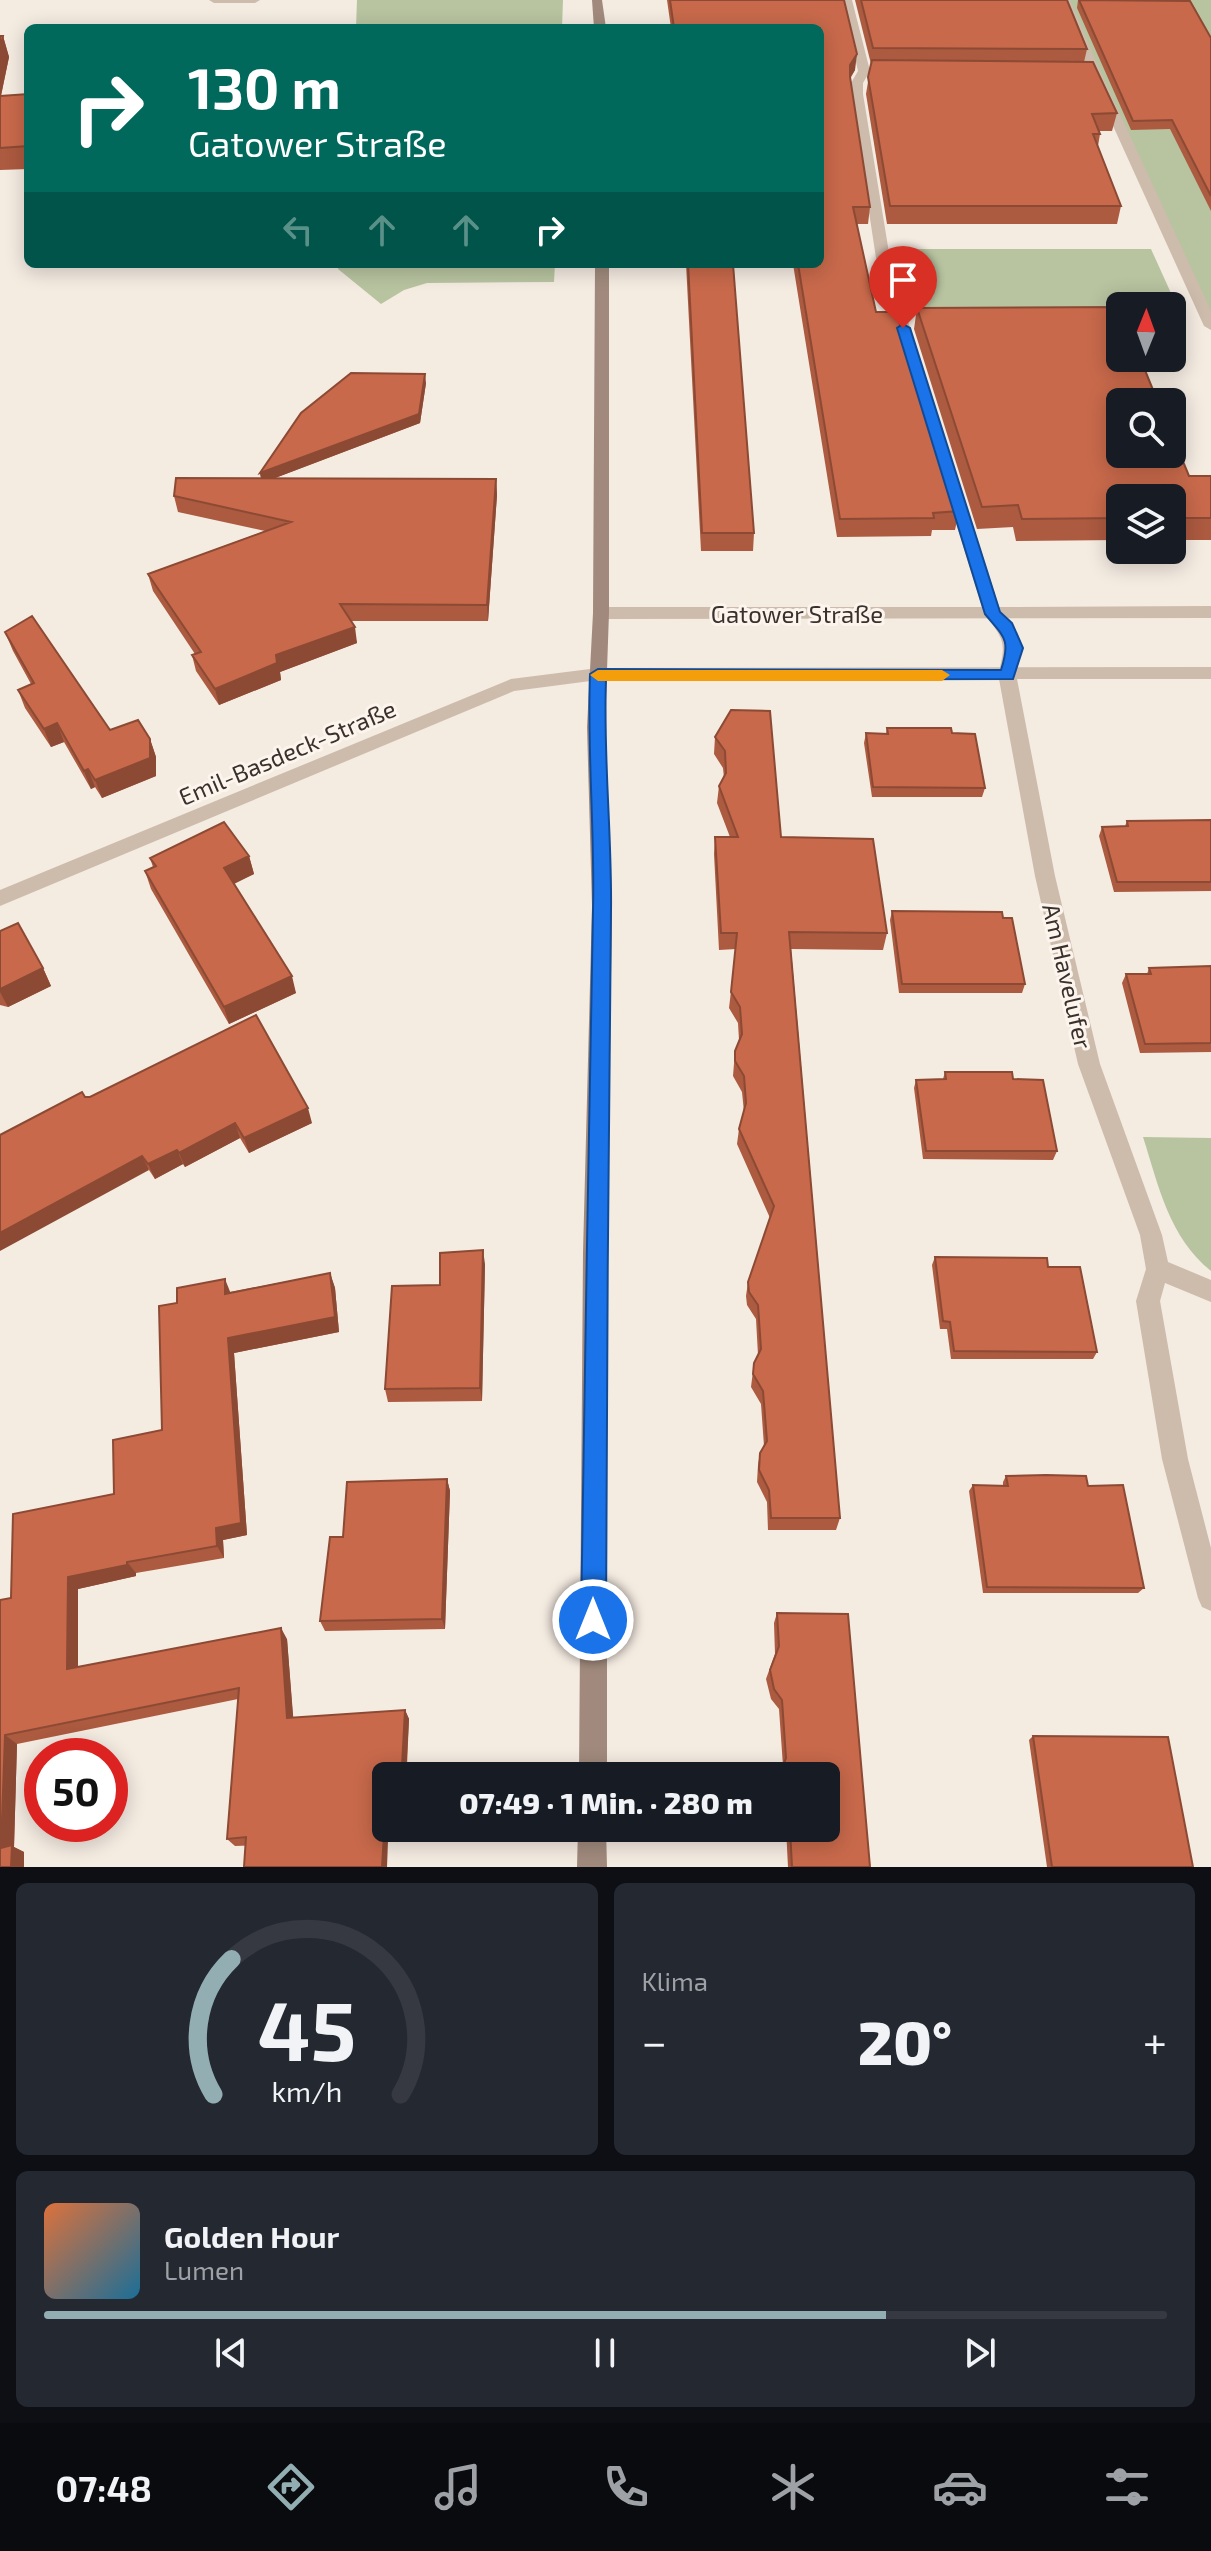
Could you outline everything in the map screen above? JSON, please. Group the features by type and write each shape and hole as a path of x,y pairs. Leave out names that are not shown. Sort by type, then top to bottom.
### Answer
{"main road":[{"path":"597,0 600,24"},
{"path":"593,1762 595,1253 602,906 596,727 601,613 602,268"},
{"path":"592,1842 592,1867"}],"street":[{"path":"214,0 255,0"},
{"path":"847,0 872,71 857,83 857,94 885,271 993,614 1007,627 1015,648 1007,675"},
{"path":"1065,0 1095,73 1211,326"},
{"path":"1080,73 1095,73"},
{"name":"Gatower Straße","path":"601,613 1211,612"},
{"path":"598,674 1211,673"},
{"name":"Emil-Basdeck-Straße","path":"0,898 511,685 598,674"},
{"name":"Am Havelufer","path":"1007,675 1045,876 1089,1064 1151,1235 1158,1269 1148,1301 1175,1459 1211,1598"},
{"path":"1158,1269 1211,1291"}],"green space":[{"path":"357,0 563,0 562,24 356,24"},
{"path":"1066,0 1211,0 1211,326"},
{"path":"903,249 1151,249 1170,292 1106,292 1106,313 917,314"},
{"path":"555,268 554,282 427,283 404,290 381,304 338,269"},
{"path":"1143,1137 1211,1138 1211,1271 1197,1258 1175,1227 1160,1192"}],"building":[{"path":"670,0 844,0 857,54 850,65 850,77 870,207 853,207 876,312 896,312 959,511 933,513 934,518 840,519 799,268 824,268 824,24 673,24"},
{"path":"861,0 1067,0 1087,49 873,48"},
{"path":"1079,0 1190,1 1211,38 1211,196 1172,120 1133,121"},
{"path":"872,60 1093,62 1117,113 1092,114 1100,134 1093,134 1121,206 890,206 868,77"},
{"path":"24,94 24,146 0,148 0,96"},
{"path":"688,268 733,268 754,533 702,533"},
{"path":"1106,307 1106,372 1146,372 1152,388 1106,388 1106,468 1186,468 1189,476 1211,476 1211,518 1186,518 1186,484 1106,484 1106,518 1022,519 1018,505 982,507 917,308"},
{"path":"351,373 425,374 419,414 260,473 301,413"},
{"path":"176,478 496,479 487,605 340,604 355,627 276,655 277,663 215,689 192,655 201,652 148,574 291,522 174,496"},
{"path":"32,616 110,730 138,720 150,739 150,758 95,780 88,769 84,771 57,723 44,729 18,690 34,683 5,632"},
{"path":"731,710 770,711 781,837 873,839 887,933 789,932 840,1518 771,1518 769,1490 759,1470 760,1453 767,1441 763,1391 753,1374 754,1363 761,1349 758,1305 749,1292 748,1282 774,1206 739,1129 746,1103 744,1076 735,1061 735,1051 742,1034 740,1007 731,992 737,933 721,933 715,837 738,837 719,786 726,773 725,751 715,737"},
{"path":"887,728 951,728 952,733 975,734 985,788 873,787 866,733 888,734"},
{"path":"1211,820 1211,882 1117,882 1102,827 1128,826 1127,821"},
{"path":"224,822 249,856 224,868 292,976 224,1007 145,871 156,866 150,858"},
{"path":"892,911 1002,912 1003,918 1012,918 1025,984 902,984"},
{"path":"18,923 43,968 0,989 0,931"},
{"path":"1211,966 1211,1043 1145,1044 1126,974 1151,974 1149,968"},
{"path":"256,1015 308,1108 244,1138 235,1123 179,1153 177,1150 148,1164 142,1156 0,1233 0,1135 82,1092 85,1097 90,1097"},
{"path":"945,1072 1012,1072 1013,1079 1043,1080 1057,1151 926,1151 916,1080 946,1079"},
{"path":"483,1250 480,1388 385,1389 392,1286 440,1285 440,1253"},
{"path":"935,1257 1047,1258 1048,1267 1080,1267 1097,1352 954,1351 950,1322 943,1321"},
{"path":"330,1273 335,1317 228,1338 241,1523 216,1528 217,1546 127,1562 127,1565 68,1577 67,1669 281,1628 287,1718 405,1710 402,1762 372,1762 372,1842 384,1842 382,1867 244,1867 246,1837 227,1839 239,1688 5,1735 1,1848 12,1845 11,1867 0,1867 0,1600 11,1598 13,1514 114,1494 113,1440 162,1430 159,1306 177,1303 177,1288 225,1279 225,1294"},
{"path":"1006,1476 1086,1476 1088,1486 1123,1485 1144,1588 987,1587 973,1485 1008,1486"},
{"path":"447,1479 442,1619 320,1621 330,1537 343,1537 347,1482"},
{"path":"777,1613 848,1614 870,1867 792,1867 791,1842 840,1842 840,1762 784,1762 782,1700 774,1689 770,1670 779,1646"},
{"path":"1033,1736 1168,1737 1193,1867 1052,1867"}],"slow traffic":[{"path":"598,675 942,675"}],"route":[{"path":"593,1620 595,1253 602,906 596,727 598,674 1007,675 1015,648 1007,627 993,614 903,328"}]}
